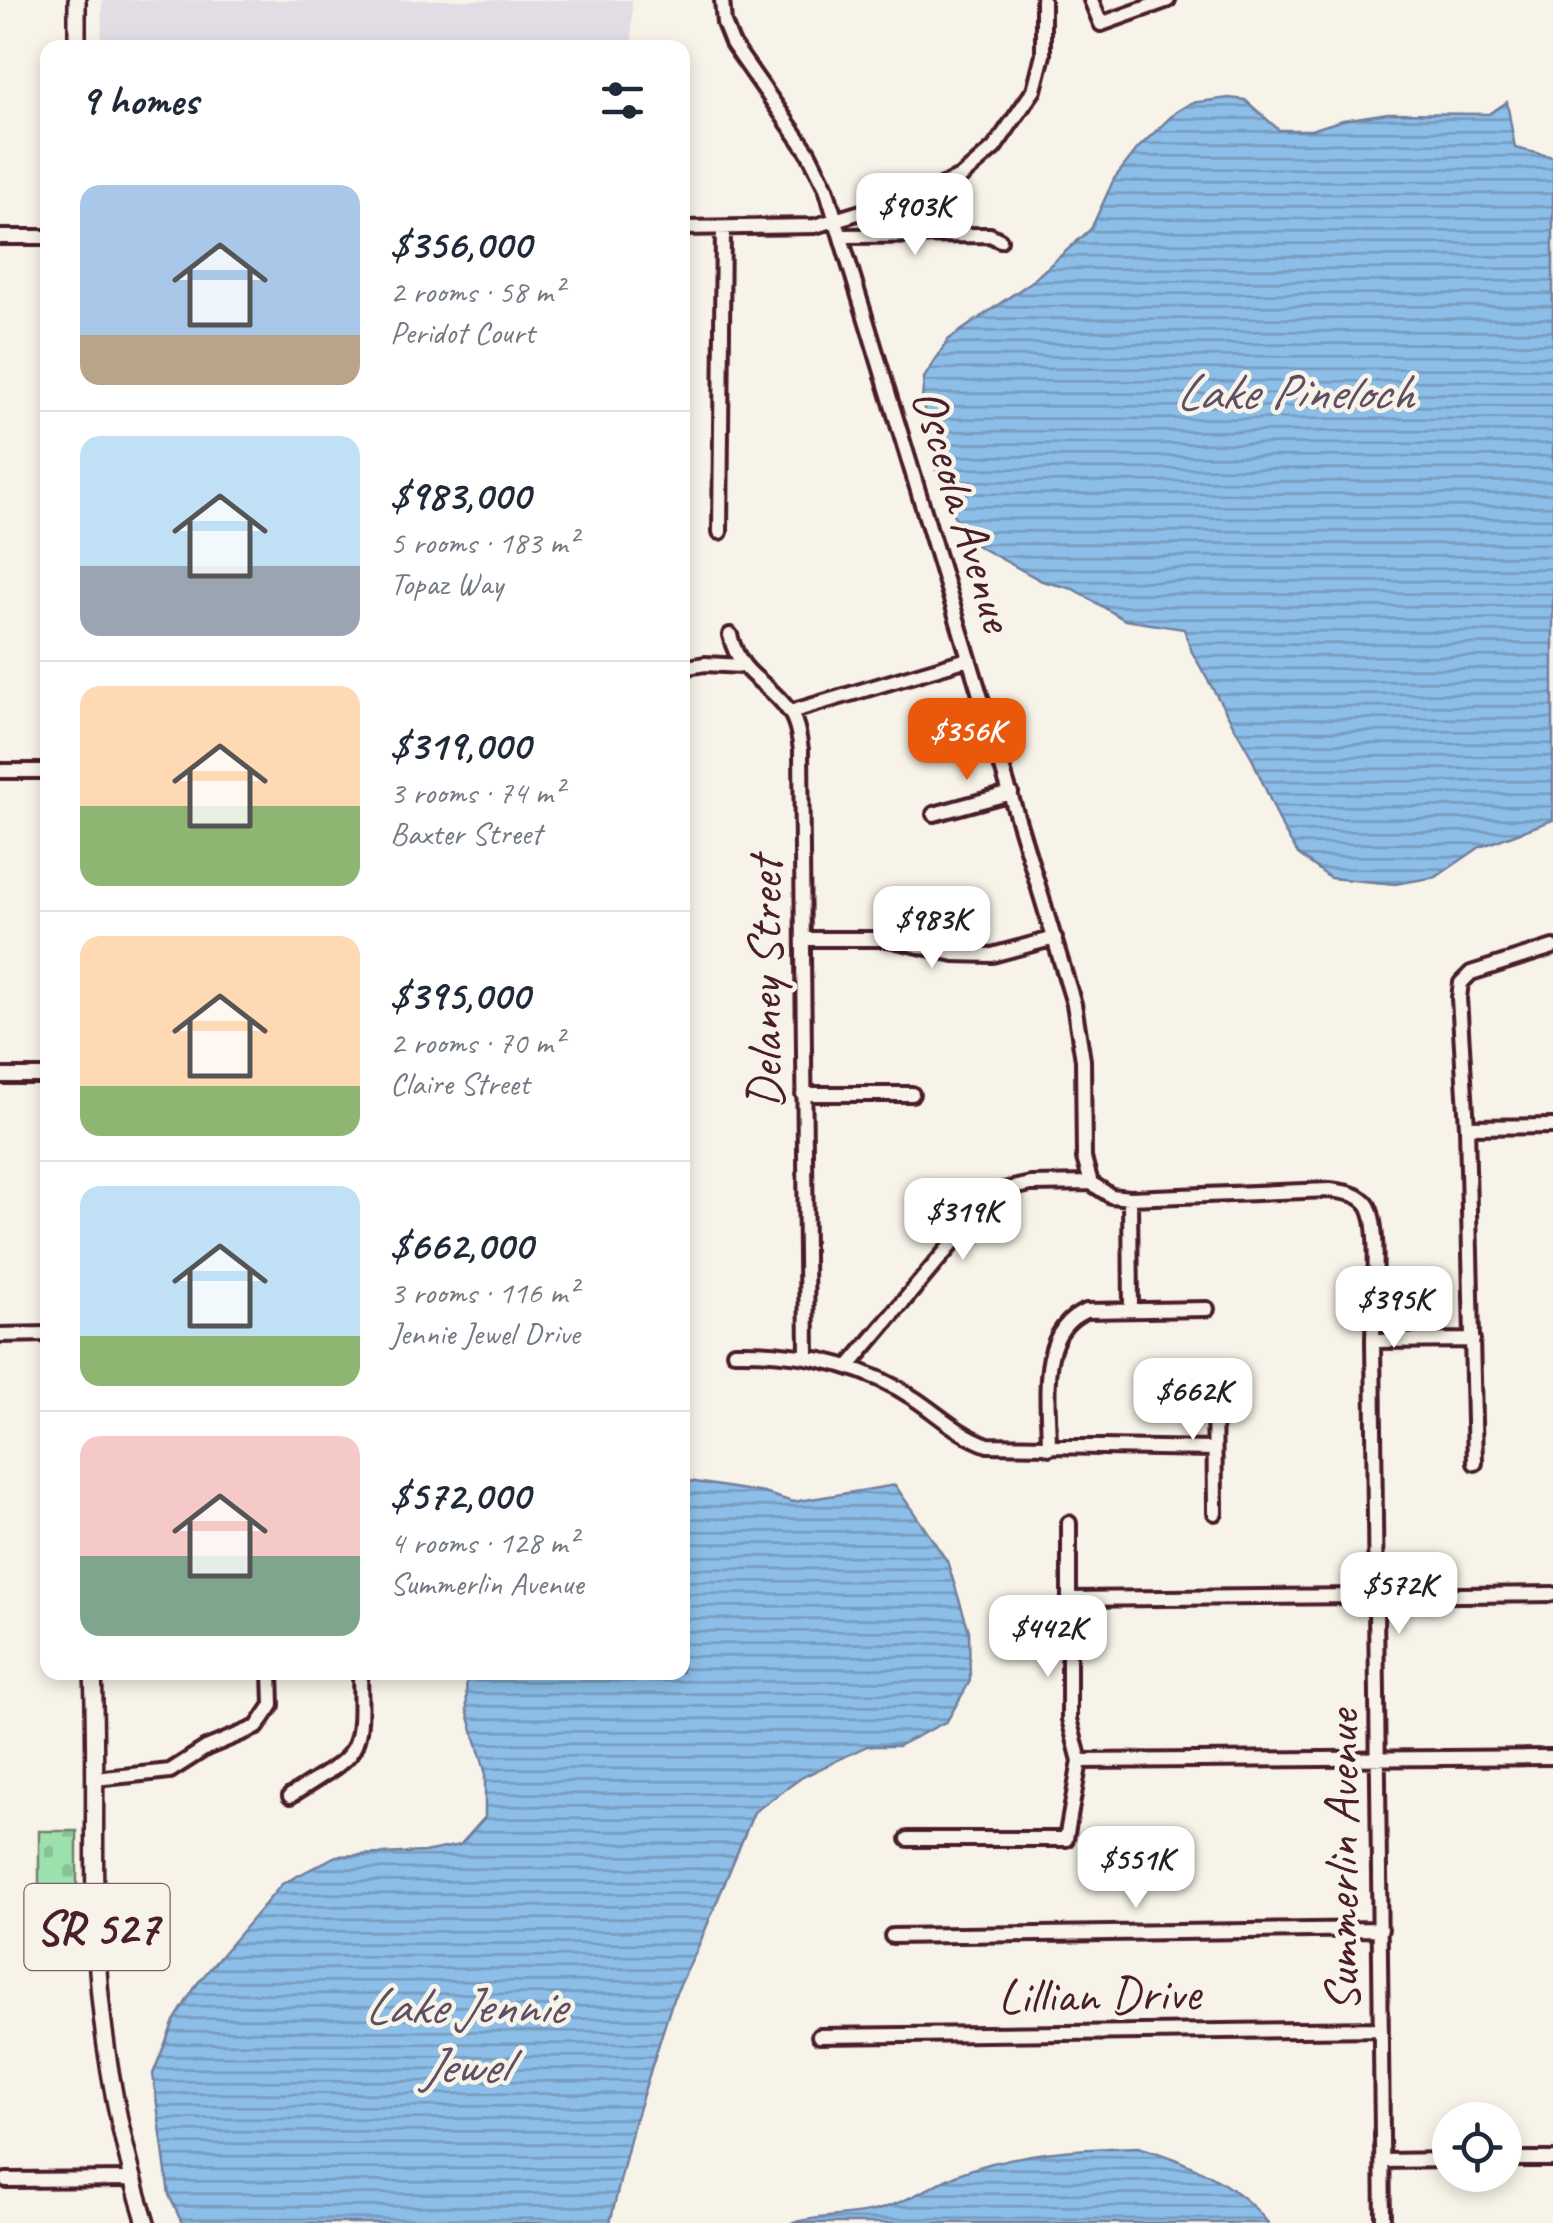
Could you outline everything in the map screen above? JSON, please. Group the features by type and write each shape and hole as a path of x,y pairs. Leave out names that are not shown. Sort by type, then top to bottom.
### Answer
{"main road":[{"path":"77,0 77,40"},
{"name":"SR 527","path":"93,1680 96,1913 102,2013 116,2108 146,2223"}],"street":[{"name":"Osceola Avenue","path":"722,0 728,36 817,166 836,219 1011,792 1080,1034 1084,1158 1091,1183"},
{"path":"690,228 816,226 936,189 977,166 1030,98 1044,48 1043,0"},
{"path":"1090,0 1100,24 1168,0"},
{"path":"720,532 724,228"},
{"path":"840,236 990,234 1000,240"},
{"path":"0,237 40,237"},
{"path":"730,635 742,666 790,712 968,659"},
{"path":"690,667 742,666"},
{"name":"Delaney Street","path":"790,712 801,750 807,1355"},
{"path":"0,771 40,771"},
{"path":"934,814 1011,792"},
{"path":"802,939 888,939 954,954 992,955 1054,938"},
{"path":"1475,1463 1468,1128 1458,998 1462,983 1471,972 1553,947"},
{"path":"0,1076 40,1076"},
{"path":"803,1094 912,1094"},
{"path":"1468,1128 1553,1126"},
{"path":"849,1366 988,1201 1018,1185 1091,1183 1112,1196 1130,1198 1131,1310"},
{"name":"Summerlin Avenue","path":"1130,1198 1330,1190 1364,1202 1374,1220 1383,2223"},
{"path":"1050,1448 1050,1362 1056,1338 1070,1318 1086,1311 1207,1309"},
{"path":"0,1334 40,1334"},
{"path":"1373,1341 1473,1340"},
{"path":"734,1352 807,1355 849,1366 891,1384 967,1438 1004,1448 1214,1449"},
{"path":"1214,1374 1214,1513"},
{"path":"908,1839 1066,1839 1080,1761 1069,1719 1069,1523"},
{"path":"1070,1600 1553,1594"},
{"path":"95,1779 170,1770 206,1748 258,1727 272,1705 270,1680"},
{"path":"290,1796 349,1759 358,1746 360,1680"},
{"path":"1080,1761 1553,1756"},
{"path":"892,1936 1380,1929"},
{"name":"Lillian Drive","path":"818,2036 1381,2029"},
{"path":"1522,2160 1553,2159"},
{"path":"1383,2162 1432,2161"},
{"path":"6,2180 132,2179"}],"shaded area":[{"path":"102,0 632,0 632,40 101,40"}],"green space":[{"path":"39,1831 77,1831 77,1897 39,1897"}],"water":[{"name":"Lake Pineloch","path":"1245,100 1279,130 1311,130 1388,113 1489,114 1507,102 1515,148 1553,157 1553,820 1480,847 1436,877 1395,884 1330,878 1298,854 1251,756 1192,652 1184,629 1125,620 1073,589 1042,581 972,543 953,514 936,470 922,399 924,378 948,340 1031,282 1091,229 1114,179 1138,148 1176,112 1191,103"},
{"name":"Lake Jennie Jewel","path":"690,1481 764,1493 793,1502 895,1485 947,1561 969,1631 970,1681 947,1721 898,1746 867,1746 801,1778 754,1812 673,1999 634,2123 610,2223 182,2223 169,2195 153,2074 174,2021 197,1984 282,1884 336,1856 424,1852 460,1845 485,1817 485,1771 467,1710 466,1680 690,1680"},
{"path":"1138,2147 1209,2175 1242,2197 1268,2223 791,2223 878,2210 961,2173 1005,2160 1071,2150"}]}
